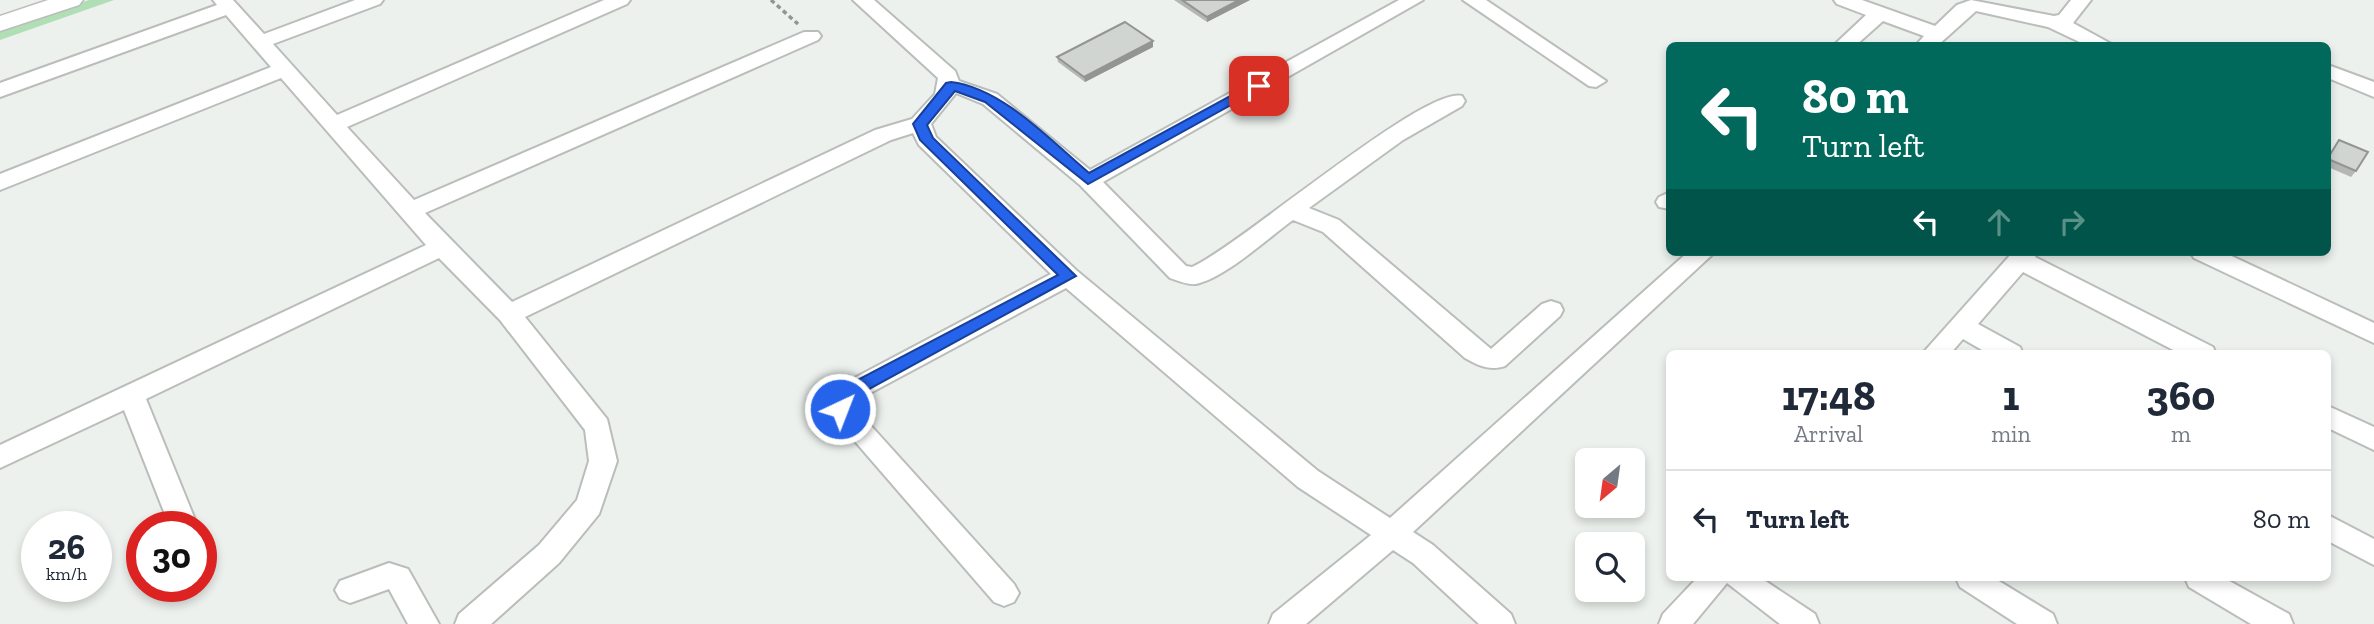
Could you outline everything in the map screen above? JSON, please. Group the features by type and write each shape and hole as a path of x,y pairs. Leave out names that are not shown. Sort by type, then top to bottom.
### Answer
{"main road":[{"path":"0,14 42,0"},
{"path":"0,24 71,0"}],"street":[{"path":"259,43 373,0"},
{"path":"333,125 620,0"},
{"path":"863,0 940,66 951,86"},
{"path":"1088,180 1413,0"},
{"path":"1473,0 1596,81"},
{"path":"1844,0 1880,13 1931,40 1973,3 2054,22 2096,42"},
{"path":"2054,22 2066,19 2081,0"},
{"path":"0,90 226,4 442,247 509,314 598,427 603,461 589,506 571,531 470,624"},
{"path":"1847,42 1880,13"},
{"path":"410,211 811,36"},
{"path":"0,182 282,70"},
{"path":"2331,72 2374,90"},
{"path":"509,314 883,135 920,124 951,86"},
{"path":"951,86 965,88 990,99 1088,180 1178,272 1192,276 1204,272 1395,135 1455,102"},
{"path":"920,124 927,140 1068,276 1308,480 1423,554 1500,624"},
{"path":"1291,210 1331,226 1486,358 1496,359 1551,310"},
{"path":"0,457 442,247"},
{"path":"1284,624 1393,533 1699,256"},
{"path":"1938,350 2024,256 2197,350"},
{"path":"2210,256 2374,334"},
{"path":"1004,593 840,409 843,399 852,391 1068,276"},
{"path":"1960,326 2004,350"},
{"path":"131,394 178,511"},
{"path":"2331,418 2374,439"},
{"path":"2331,529 2374,553"},
{"path":"350,590 388,576 398,578 424,624"},
{"path":"1674,624 1712,581"},
{"path":"1743,581 1804,624"},
{"path":"1975,581 2042,624"},
{"path":"2204,581 2278,624"}],"path":[{"path":"771,0 811,36"}],"green space":[{"path":"89,0 114,0 0,40 0,31"}],"building":[{"path":"1182,0 1239,0 1207,17"},
{"path":"1125,22 1153,41 1084,77 1057,57"},
{"path":"2339,140 2368,152 2356,171 2331,160 2331,154"}],"route":[{"path":"840,409 843,399 852,391 1068,276 927,140 922,132 920,124 925,115 940,102 951,86 979,92 990,99 1088,180 1259,86"}]}
